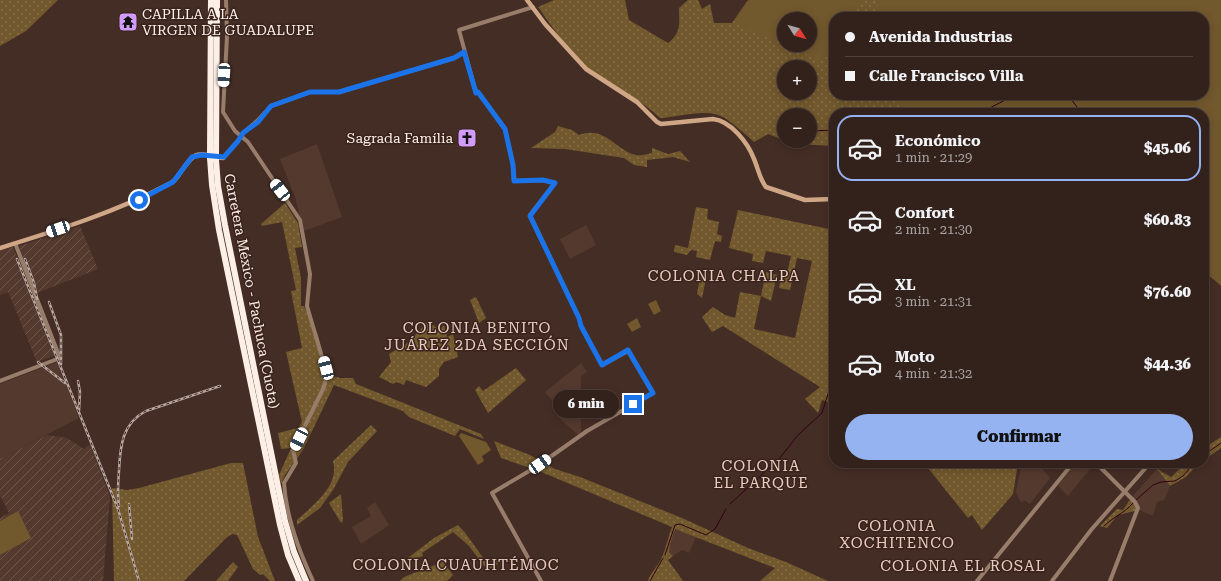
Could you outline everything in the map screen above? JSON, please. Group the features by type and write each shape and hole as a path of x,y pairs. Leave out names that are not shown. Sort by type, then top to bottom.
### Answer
{"highway":[{"name":"Carretera México - Pachuca (Cuota)","path":"211,0 218,222 269,457 290,540 306,581"},
{"name":"Carretera México - Pachuca (Cuota)","path":"215,157 217,0"},
{"name":"Carretera México - Pachuca (Cuota)","path":"269,457 283,539 299,581"}],"main road":[{"path":"527,0 545,24 586,70 637,102 657,122 661,124 716,119 728,126 746,144 766,187 805,200 829,199"},
{"path":"0,248 136,202 173,182 188,160 193,156 205,155 215,157"}],"street":[{"path":"226,0 227,36 223,86 224,115 235,131 248,142 299,218 309,266 310,279 307,306 323,358 327,378 293,450 292,454 296,461 285,479 284,486 299,549 313,581"},
{"path":"533,7 459,30 464,52 477,93 505,129 513,165 514,181 543,180 555,183 530,216 579,318 581,326 602,365 628,350 653,393 587,431 536,467 492,493 541,581"},
{"path":"215,157 241,136 271,106 310,92 333,94 454,58 464,52"},
{"path":"0,381 60,358 15,243"},
{"path":"978,581 1069,468"},
{"path":"1101,468 1135,502 1138,508 1110,581"},
{"path":"1052,581 1124,492 1146,468"}],"shaded area":[{"path":"0,0 58,0 26,31 0,46"},
{"path":"554,0 625,0 629,20 668,43 678,31 679,8 688,0 698,0 702,9 710,4 714,23 732,23 748,0 1221,0 1221,285 1209,276 1209,108 829,108 829,146 817,145 817,108 777,108 777,137 768,134 754,142 725,118 718,115 702,113 660,118 646,106 588,69 572,53 538,7"},
{"path":"749,0 863,0 855,12 829,12 829,52 822,60 802,52 817,52 817,12 777,12 777,41 751,31 734,21"},
{"path":"881,0 1221,0 1221,286 1209,274 1209,108 900,108 898,100 1209,100 1209,12 875,12"},
{"path":"558,126 572,130 579,135 596,133 636,155 652,153 652,148 668,154 680,151 690,162 673,157 647,160 647,167 634,165 624,158 565,149 531,148 555,132"},
{"path":"317,144 342,217 304,231 295,197 280,159"},
{"path":"285,203 298,223 302,247 295,248 301,278 301,306 304,306 318,335 328,375 340,378 353,378 356,384 481,434 484,439 460,429 455,436 409,417 403,411 334,385 303,450 285,475 281,484 279,475 291,448 281,449 278,433 298,428 302,422 286,352 302,348 291,291 296,290 282,222 262,226 261,224"},
{"path":"696,207 708,209 707,219 719,222 717,234 722,236 721,242 715,241 710,260 696,257 697,251 691,250 687,255 674,252 675,245 688,248"},
{"path":"738,210 829,229 829,400 828,402 822,400 818,413 805,399 820,387 723,326 712,332 702,317 713,307 725,315 735,318 740,292 761,296 754,329 795,338 812,261 797,258 790,290 779,288 781,277 786,278 791,256 766,251 763,263 752,261 753,254 729,248"},
{"path":"586,225 596,245 570,259 560,239"},
{"path":"80,226 98,269 37,293 19,246"},
{"path":"13,247 56,355 37,362 8,292 0,295 0,251"},
{"path":"766,272 777,275 771,301 761,296"},
{"path":"701,273 707,274 702,298 697,294"},
{"path":"476,297 486,318 479,323 470,300"},
{"path":"656,300 661,311 654,315 648,304"},
{"path":"637,318 641,327 632,332 627,324"},
{"path":"428,321 439,330 444,325 447,337 453,334 458,357 444,362 439,369 439,376 426,387 406,380 404,385 397,382 393,384 379,377 391,362 389,354 409,342"},
{"path":"57,362 79,418 0,459 0,384"},
{"path":"581,363 587,372 581,376 581,433 578,435 557,416 562,412 545,392"},
{"path":"516,368 526,380 488,413 475,390 479,386 483,391"},
{"path":"371,425 377,431 348,462 333,490 320,508 297,525 297,520 324,494 329,487 333,479 333,461"},
{"path":"461,433 486,442 491,450 482,456 484,461 478,465 459,436"},
{"path":"47,435 67,438 84,449 90,444 110,497 103,581 0,581 0,518 9,513 0,495 0,459"},
{"path":"1221,437 1221,448 1209,456 1209,445"},
{"path":"494,441 530,455 555,469 580,477 682,518 748,548 786,562 828,581 760,581 775,568 675,529 669,552 673,556 668,560 683,581 648,581 662,557 672,527 539,471 501,458"},
{"path":"231,463 243,463 258,537 275,581 270,581 263,574 260,575 253,569 237,535 232,534 226,538 184,581 114,581 112,488 127,490 139,488"},
{"path":"928,468 1017,468 1013,494 982,530 972,515 968,518"},
{"path":"1021,468 1041,468 1050,478 1030,504 1024,500 1022,503 1017,496 1016,491"},
{"path":"1071,468 1091,468 1068,496 1058,486"},
{"path":"1181,468 1194,468 1186,477 1170,486 1157,469 1171,477"},
{"path":"1157,469 1170,486 1164,500 1157,502 1153,516 1139,510 1131,498"},
{"path":"341,494 343,521 341,523 329,503"},
{"path":"1131,498 1139,510 1118,515 1107,528 1100,526 1117,509 1123,510"},
{"path":"375,502 389,525 361,544 352,527 371,516 367,508"},
{"path":"18,511 31,538 0,555 0,521"},
{"path":"458,525 488,564 504,559 515,561 499,563 488,571 469,546 453,532 422,553 423,556 400,564 434,538"},
{"path":"675,529 696,537 689,553 682,550 673,556 669,552"},
{"path":"233,562 238,567 228,581 216,581"},
{"path":"443,562 453,575 447,581 400,581 404,577"}],"waterway":[{"path":"990,108 1005,100"},
{"path":"1072,100 1077,107"},
{"path":"817,131 829,130"},
{"path":"730,504 779,459 798,435 822,413 829,391"},
{"path":"1209,451 1221,443"},
{"path":"1136,500 1153,485 1161,482 1175,481 1183,476 1190,468"},
{"path":"1104,526 1133,503"},
{"path":"665,555 675,525 680,524 706,535 715,529 726,509"},
{"path":"650,581 663,558"}],"railway":[{"path":"17,259 118,509 139,581"},
{"path":"25,259 34,283 37,299"},
{"path":"49,302 61,335 61,364"},
{"path":"38,362 65,383"},
{"path":"78,381 80,392 79,411"},
{"path":"119,506 118,488 120,453 124,436 132,422 146,411 220,386"},
{"path":"129,504 132,539"}],"place":[{"name":"CAPILLA A LA VIRGEN DE GUADALUPE","path":"128,22"},
{"name":"Sagrada Família","path":"467,138"}],"district":[{"name":"COLONIA CHALPA","path":"724,276"},
{"name":"COLONIA BENITO JUÁREZ 2DA SECCIÓN","path":"477,336"},
{"name":"COLONIA EL PARQUE","path":"761,474"},
{"name":"COLONIA XOCHITENCO","path":"897,534"},
{"name":"COLONIA CUAUHTÉMOC","path":"456,565"},
{"name":"COLONIA EL ROSAL","path":"963,566"}],"route":[{"path":"139,200 173,182 190,158 199,155 223,158 240,139 243,133 258,122 267,109 271,106 310,92 333,94 374,83 392,76 454,58 464,52 476,93 478,92 502,122 505,129 513,165 514,181 543,180 555,183 530,216 579,318 581,326 602,365 628,350 653,393 633,404"}]}
